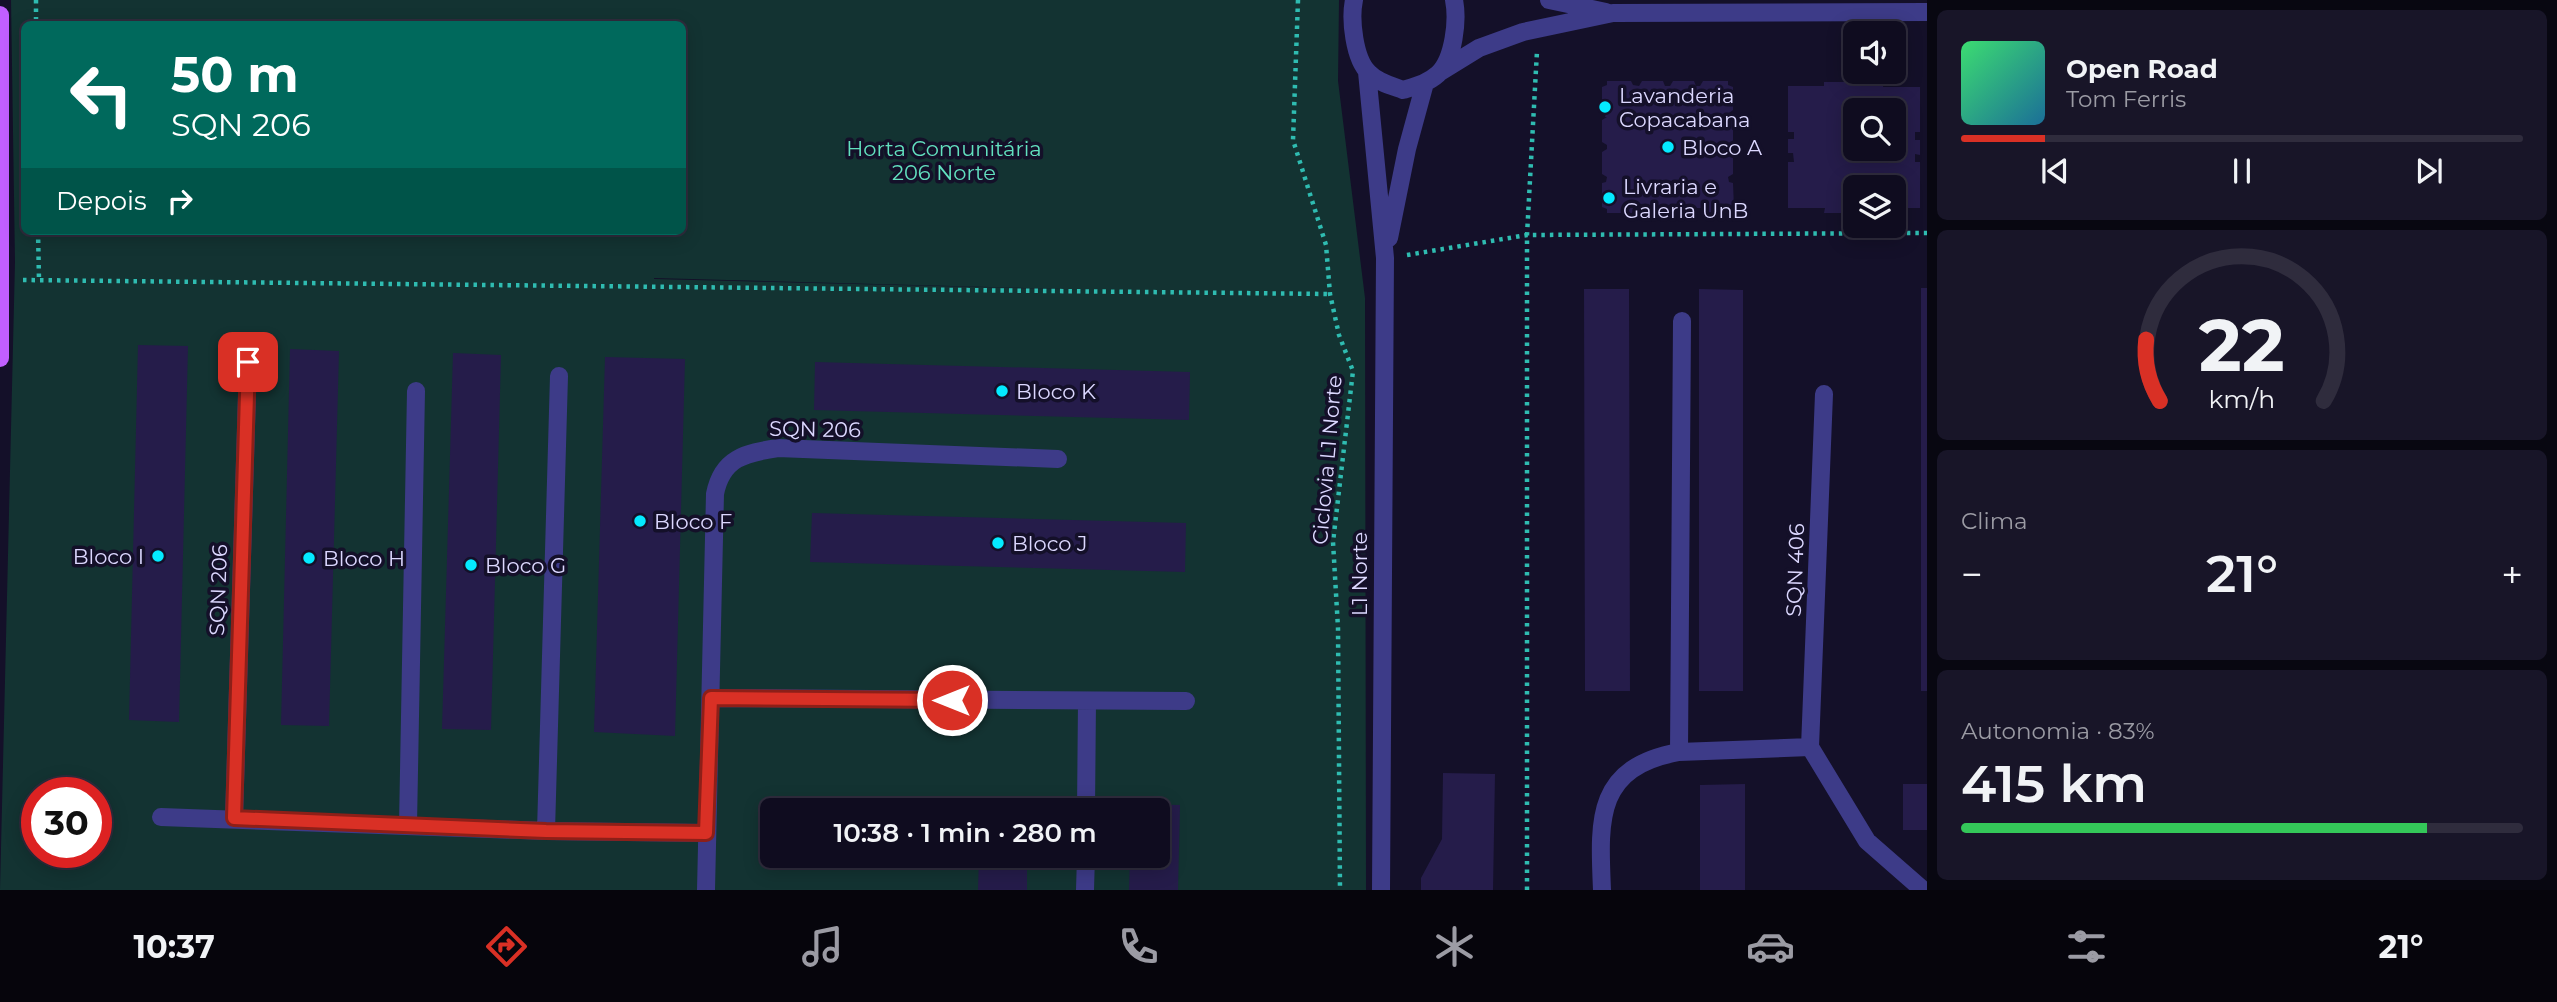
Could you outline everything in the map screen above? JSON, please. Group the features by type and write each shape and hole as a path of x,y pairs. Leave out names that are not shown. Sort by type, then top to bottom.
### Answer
{"main road":[{"path":"0,15 0,358"}],"street":[{"name":"L1 Norte","path":"1354,0 1353,39 1367,72 1385,258 1381,890"},
{"path":"1440,72 1453,45 1457,13 1454,0"},
{"path":"1549,0 1613,13 1927,12"},
{"path":"1367,72 1380,81 1403,90 1425,83 1479,48 1539,29 1613,13"},
{"name":"L1 Norte","path":"1385,258 1407,149 1425,83"},
{"path":"1679,752 1682,321"},
{"name":"SQN 206","path":"234,818 248,362"},
{"path":"546,831 559,376"},
{"path":"408,825 416,391"},
{"name":"SQN 406","path":"1810,747 1824,394"},
{"name":"SQN 206","path":"706,890 715,494 718,479 733,461 758,451 778,448 1058,459"},
{"path":"711,698 1186,701"},
{"path":"1086,798 1087,701"},
{"path":"1601,890 1600,841 1604,809 1615,786 1626,772 1661,755 1679,752 1810,747 1867,841 1923,890"},
{"path":"161,817 546,831 706,833"},
{"path":"1086,868 1086,890"}],"path":[{"path":"36,0 36,21"},
{"name":"Ciclovia L1 Norte","path":"1298,0 1293,140 1326,245 1329,294 1339,335 1353,371 1333,542 1338,628 1340,890"},
{"path":"1527,890 1527,235 1539,29"},
{"path":"1385,258 1527,235 1927,233"},
{"path":"38,235 39,280"},
{"path":"1,281 1329,294"}],"green space":[{"name":"Horta Comunitária 206 Norte","path":"11,0 1339,0 1338,81 1365,298 1366,890 0,890 15,262","holes":["654,278 1099,290 654,279"]}],"building":[{"name":"Bloco A","path":"1607,81 1631,81 1633,85 1639,86 1642,81 1663,81 1665,86 1670,86 1673,81 1694,81 1696,86 1700,86 1703,81 1728,81 1728,85 1733,87 1733,110 1728,117 1733,120 1733,142 1729,149 1733,153 1733,174 1728,177 1729,182 1733,183 1734,208 1728,209 1729,213 1704,212 1701,208 1696,208 1694,213 1672,213 1670,208 1663,213 1641,213 1639,208 1635,208 1632,213 1607,213 1607,209 1602,207 1602,183 1606,182 1607,177 1602,174 1602,152 1607,149 1607,145 1602,142 1602,120 1607,117 1602,111 1602,87 1607,85"},
{"path":"1824,82 1843,82 1884,84 1883,87 1920,87 1920,132 1915,132 1915,140 1920,140 1920,155 1915,154 1915,162 1920,162 1920,208 1906,208 1906,175 1843,175 1843,213 1824,213 1825,208 1788,208 1788,162 1794,162 1793,153 1788,153 1788,139 1794,139 1794,132 1788,132 1788,86 1824,86"},
{"path":"1921,288 1927,288 1927,691 1921,691"},
{"path":"1584,289 1629,289 1630,691 1585,691"},
{"path":"1699,289 1743,290 1743,691 1699,691"},
{"name":"Bloco I","path":"138,345 188,346 179,722 129,720"},
{"name":"Bloco H","path":"290,349 339,351 329,726 281,725"},
{"name":"Bloco G","path":"453,353 501,355 491,730 442,729"},
{"name":"Bloco F","path":"605,357 685,359 675,736 594,732"},
{"name":"Bloco K","path":"815,362 1190,372 1189,420 814,410"},
{"name":"Bloco J","path":"812,513 1186,523 1185,572 810,562"},
{"path":"1443,773 1495,774 1493,890 1421,890 1421,878 1442,839"},
{"path":"1745,784 1745,890 1700,890 1700,785"},
{"path":"1903,784 1927,784 1927,830 1903,830"},
{"path":"1170,805 1180,805 1178,890 1129,890 1130,868 1170,868"},
{"path":"979,868 1027,868 1027,890 978,890"}],"place":[{"name":"Lavanderia Copacabana","path":"1605,107"},
{"name":"Bloco A","path":"1668,147"},
{"name":"Livraria e Galeria UnB","path":"1609,198"},
{"name":"Bloco K","path":"1002,391"},
{"name":"Bloco F","path":"640,521"},
{"name":"Bloco J","path":"998,543"},
{"name":"Bloco I","path":"158,556"},
{"name":"Bloco H","path":"309,558"},
{"name":"Bloco G","path":"471,565"}],"route":[{"path":"248,362 234,818 546,831 706,833 711,698 952,700"}]}
